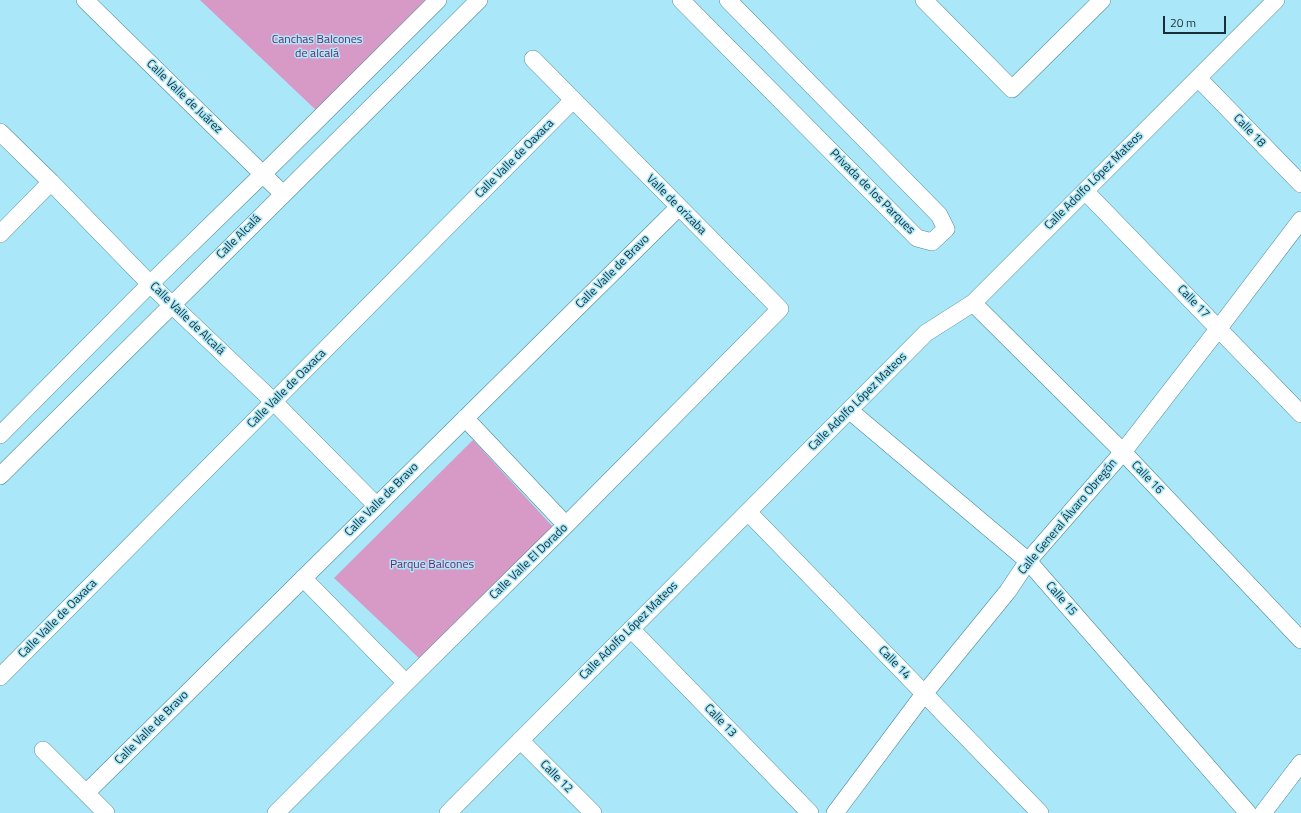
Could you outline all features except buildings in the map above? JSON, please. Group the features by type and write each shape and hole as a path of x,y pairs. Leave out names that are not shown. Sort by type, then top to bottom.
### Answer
{"street":[{"name":"Calle Valle de Juárez","path":"85,0 282,194"},
{"path":"0,435 150,284 438,0"},
{"name":"Calle Alcalá","path":"0,476 282,194 479,0"},
{"name":"Privada de los Parques","path":"681,0 917,238 932,242 946,229 940,216 728,0"},
{"path":"924,0 1012,89 1102,0"},
{"name":"Calle Adolfo López Mateos","path":"448,813 926,333 973,303 1276,0"},
{"name":"Valle de orizaba","path":"533,59 780,309"},
{"name":"Calle 18","path":"1198,78 1301,184"},
{"name":"Calle Valle de Oaxaca","path":"0,677 572,100"},
{"name":"Calle Valle de Alcalá","path":"0,132 150,284 274,402 376,505"},
{"path":"0,234 51,182"},
{"name":"Calle 17","path":"1085,190 1301,414"},
{"name":"Calle Valle de Bravo","path":"86,793 679,207"},
{"name":"Calle General Álvaro Obregón","path":"835,813 924,694 1008,591 1028,561 1123,452 1301,220"},
{"name":"Calle 16","path":"973,303 1123,452 1301,640"},
{"name":"Calle Valle El Dorado","path":"276,813 566,525 780,309"},
{"name":"Calle 15","path":"849,410 1028,561 1248,813"},
{"path":"464,418 566,525"},
{"name":"Calle 14","path":"748,512 1040,813"},
{"path":"303,578 406,683"},
{"name":"Calle 13","path":"631,629 810,813"},
{"name":"Calle 12","path":"520,740 593,813"},
{"path":"43,750 106,813"},
{"path":"1263,813 1301,763"}],"green space":[{"name":"Canchas Balcones de alcalá","path":"200,0 430,0 318,112"},
{"name":"Parque Balcones","path":"473,440 553,527 422,661 334,578"}]}
